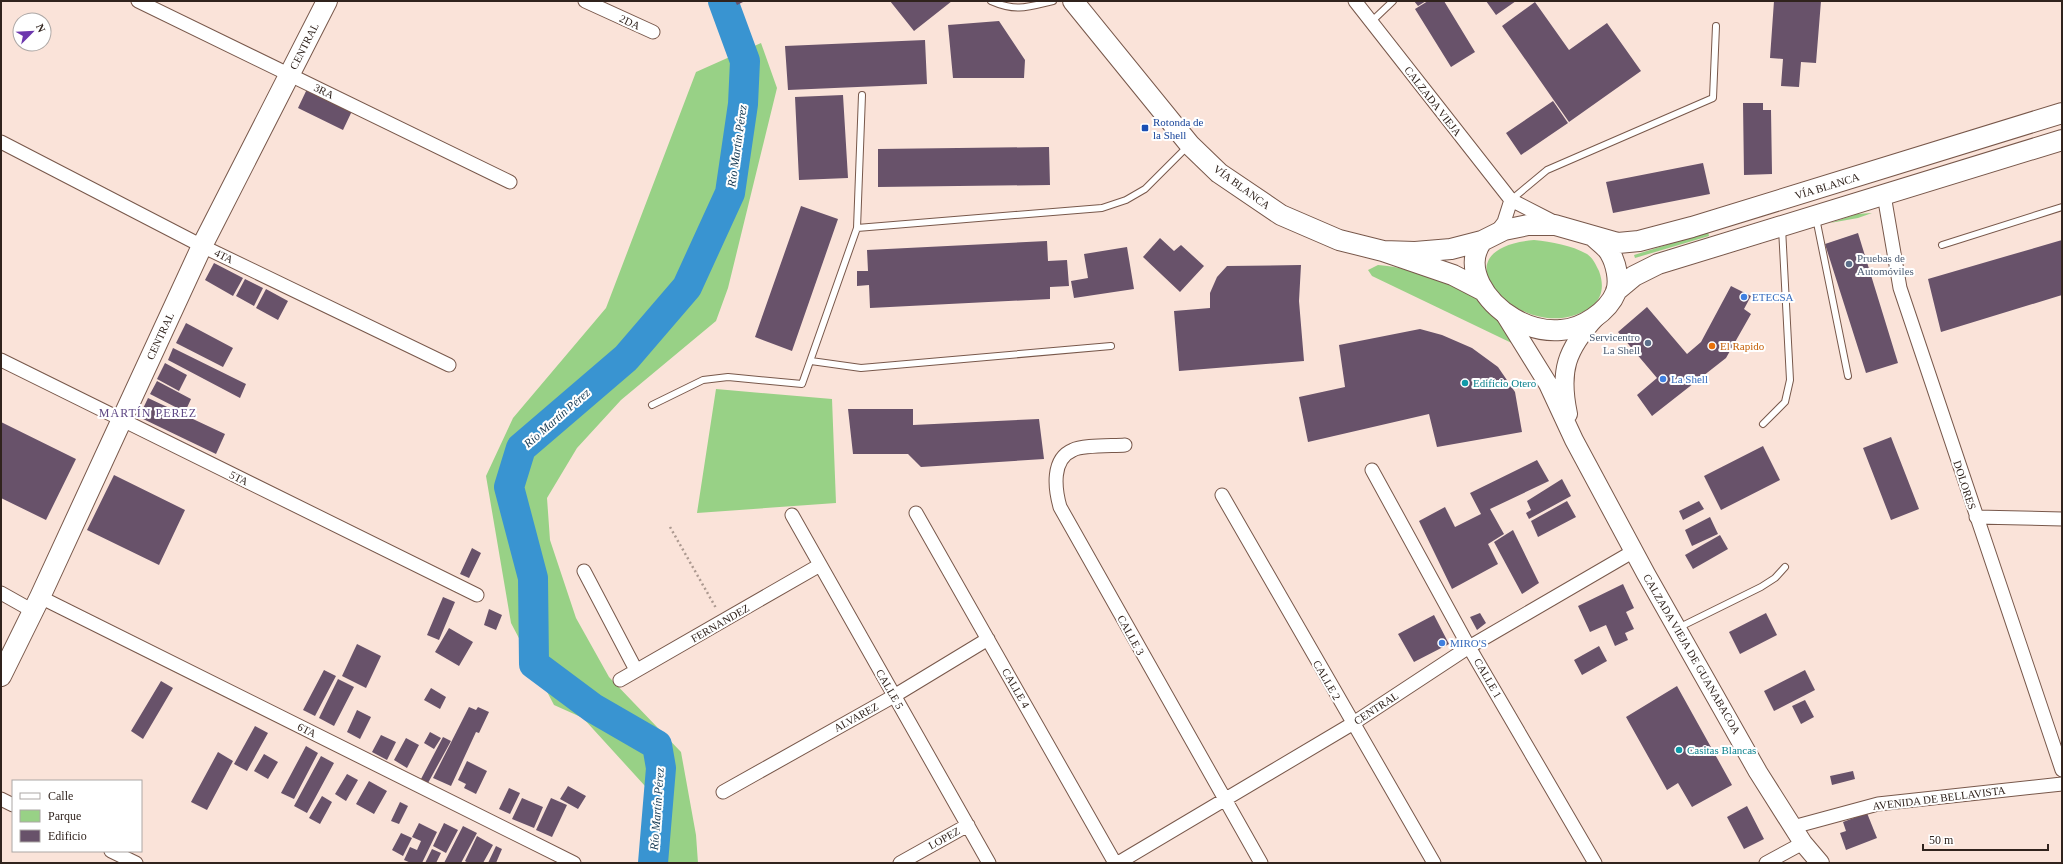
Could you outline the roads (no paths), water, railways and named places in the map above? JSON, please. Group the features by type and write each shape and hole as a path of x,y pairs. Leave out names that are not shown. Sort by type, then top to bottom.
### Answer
{"main road":[{"name":"CENTRAL","path":"1,676 37,604 120,420 202,246 327,1"},
{"name":"VÍA BLANCA","path":"1073,1 1190,145 1219,173 1282,215 1340,240 1383,251 1453,274 1484,291"},
{"name":"VÍA BLANCA","path":"1592,234 1618,243 1639,241 1660,236 2062,113"},
{"path":"1616,291 1634,276 1658,264 1884,196 2062,140"},
{"path":"1543,224 1555,225 1592,234 1610,252 1618,278 1616,291 1611,301 1580,336 1566,364 1565,390 1574,440 1548,384 1504,313 1484,291 1478,277 1474,258 1489,237 1515,228 1543,224"},
{"name":"VÍA BLANCA","path":"1383,251 1414,252 1451,249 1489,237"},
{"path":"1504,313 1518,321 1536,327 1560,330 1578,326 1600,312"},
{"name":"CALZADA VIEJA DE GUANABACOA","path":"1574,440 1634,552 1758,772 1803,843 1820,863"}],"street":[{"name":"3RA","path":"138,1 510,182"},
{"name":"2DA","path":"585,1 653,32"},
{"name":"CALZADA VIEJA","path":"1355,1 1511,200 1550,220 1592,234"},
{"name":"4TA","path":"1,142 202,246 449,365"},
{"name":"DOLORES","path":"1884,196 1900,288 2062,770"},
{"path":"1489,237 1504,222 1511,200"},
{"name":"5TA","path":"1,360 120,420 477,594"},
{"name":"CALLE 3","path":"1125,445 1073,449 1065,456 1056,473 1056,491 1060,508 1261,863"},
{"name":"CALLE 1","path":"1372,470 1470,646 1595,863"},
{"name":"CALLE 2","path":"1222,495 1352,724 1434,863"},
{"name":"CALLE 4","path":"916,513 1117,863"},
{"name":"CALLE 5","path":"792,515 989,863"},
{"path":"1976,517 2062,519"},
{"name":"CENTRAL","path":"1117,863 1352,724 1470,646 1634,552"},
{"name":"FERNANDEZ","path":"620,680 820,565"},
{"path":"584,571 636,670"},
{"name":"6TA","path":"1,593 37,604 574,863"},
{"name":"ALVAREZ","path":"723,792 894,696 988,639"},
{"name":"AVENIDA DE BELLAVISTA","path":"1793,827 1878,804 2062,784"},
{"path":"1,799 12,804"},
{"name":"LOPEZ","path":"900,863 968,825"},
{"path":"1766,863 1803,843"},
{"path":"113,852 136,863"}],"lane":[{"path":"992,1 1007,8 1028,7 1053,1"},
{"path":"1371,22 1393,1"},
{"path":"1511,200 1547,170 1713,98 1716,26"},
{"path":"652,405 703,380 728,377 802,384 857,228 862,95"},
{"path":"857,228 1102,208 1126,200 1145,189 1190,145"},
{"path":"1942,246 2062,207"},
{"path":"1816,216 1848,376"},
{"path":"1763,424 1785,402 1790,380 1782,226"},
{"path":"811,361 861,368 1111,346"},
{"path":"1678,628 1761,587 1775,578 1785,567"}],"waterway":[{"name":"Río Martín Pérez","path":"653,863 661,768 657,745 593,708 534,664 533,578 509,487 521,448 626,358 687,287 730,193 743,104 745,61 723,1"}],"place":[{"name":"Rotonda de la Shell","path":"1145,128"},
{"name":"Pruebas de Automóviles","path":"1849,264"},
{"name":"ETECSA","path":"1744,297"},
{"name":"Servicentro La Shell","path":"1648,343"},
{"name":"El Rapido","path":"1712,346"},
{"name":"La Shell","path":"1663,379"},
{"name":"Edificio Otero","path":"1465,383"},
{"name":"MIRO'S","path":"1442,643"},
{"name":"Casitas Blancas","path":"1679,750"}],"district":[{"name":"MARTÍN PEREZ","path":"148,413"}]}
